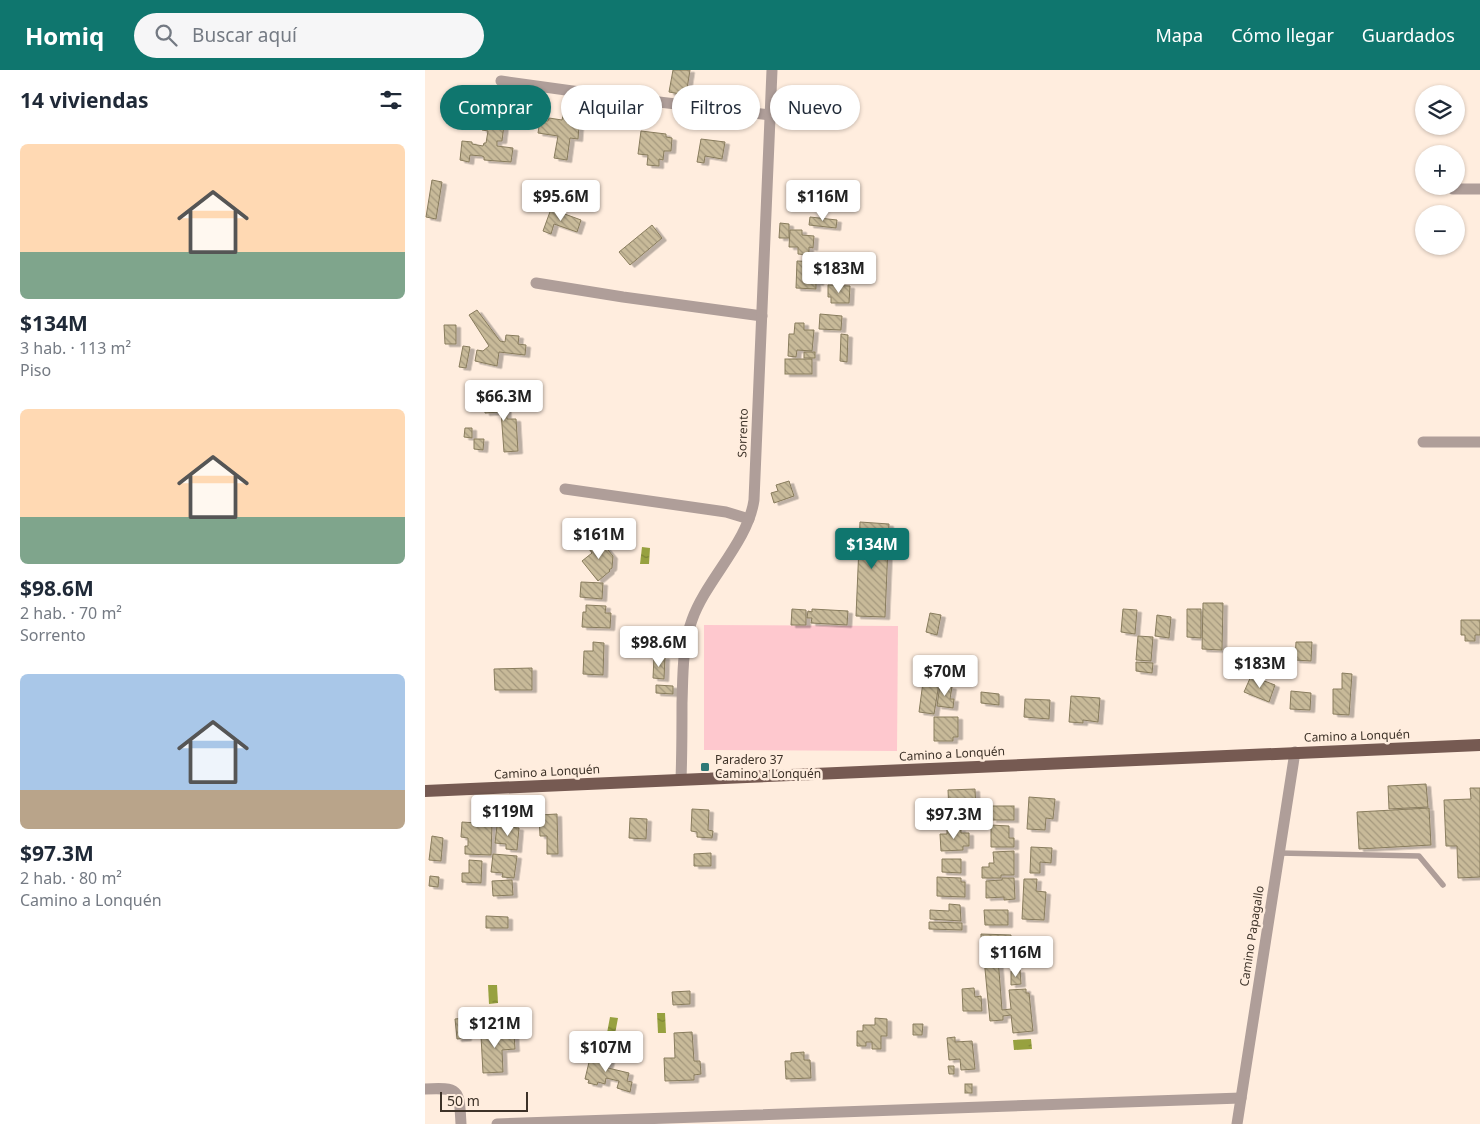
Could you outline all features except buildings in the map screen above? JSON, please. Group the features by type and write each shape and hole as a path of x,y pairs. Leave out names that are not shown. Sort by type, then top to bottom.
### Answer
{"main road":[{"name":"Camino a Lonquén","path":"425,791 1480,745"}],"street":[{"name":"Sorrento","path":"771,85 772,70"},
{"path":"501,81 770,115"},
{"name":"Sorrento","path":"681,779 683,669 688,631 696,610 749,519 754,500 770,115"},
{"path":"1465,189 1480,189"},
{"path":"536,283 762,316"},
{"path":"1423,442 1480,442"},
{"path":"565,489 721,511 749,519"},
{"name":"Camino Papagallo","path":"1237,1124 1295,752"},
{"path":"425,1089 447,1088 455,1092 459,1099 461,1124"},
{"path":"497,1124 1241,1098"}],"lane":[{"path":"1279,853 1419,856 1443,884"}],"shaded area":[{"path":"704,625 898,626 897,751 704,750"}],"water":[{"path":"642,547 650,548 649,564 640,564"},
{"path":"488,985 497,985 498,1003 489,1004"},
{"path":"657,1013 665,1013 666,1033 658,1033"},
{"path":"610,1017 618,1018 615,1034 607,1033"},
{"path":"1031,1039 1032,1049 1014,1050 1013,1040"}],"place":[{"name":"Paradero 37 Camino a Lonquén","path":"705,767"}]}
